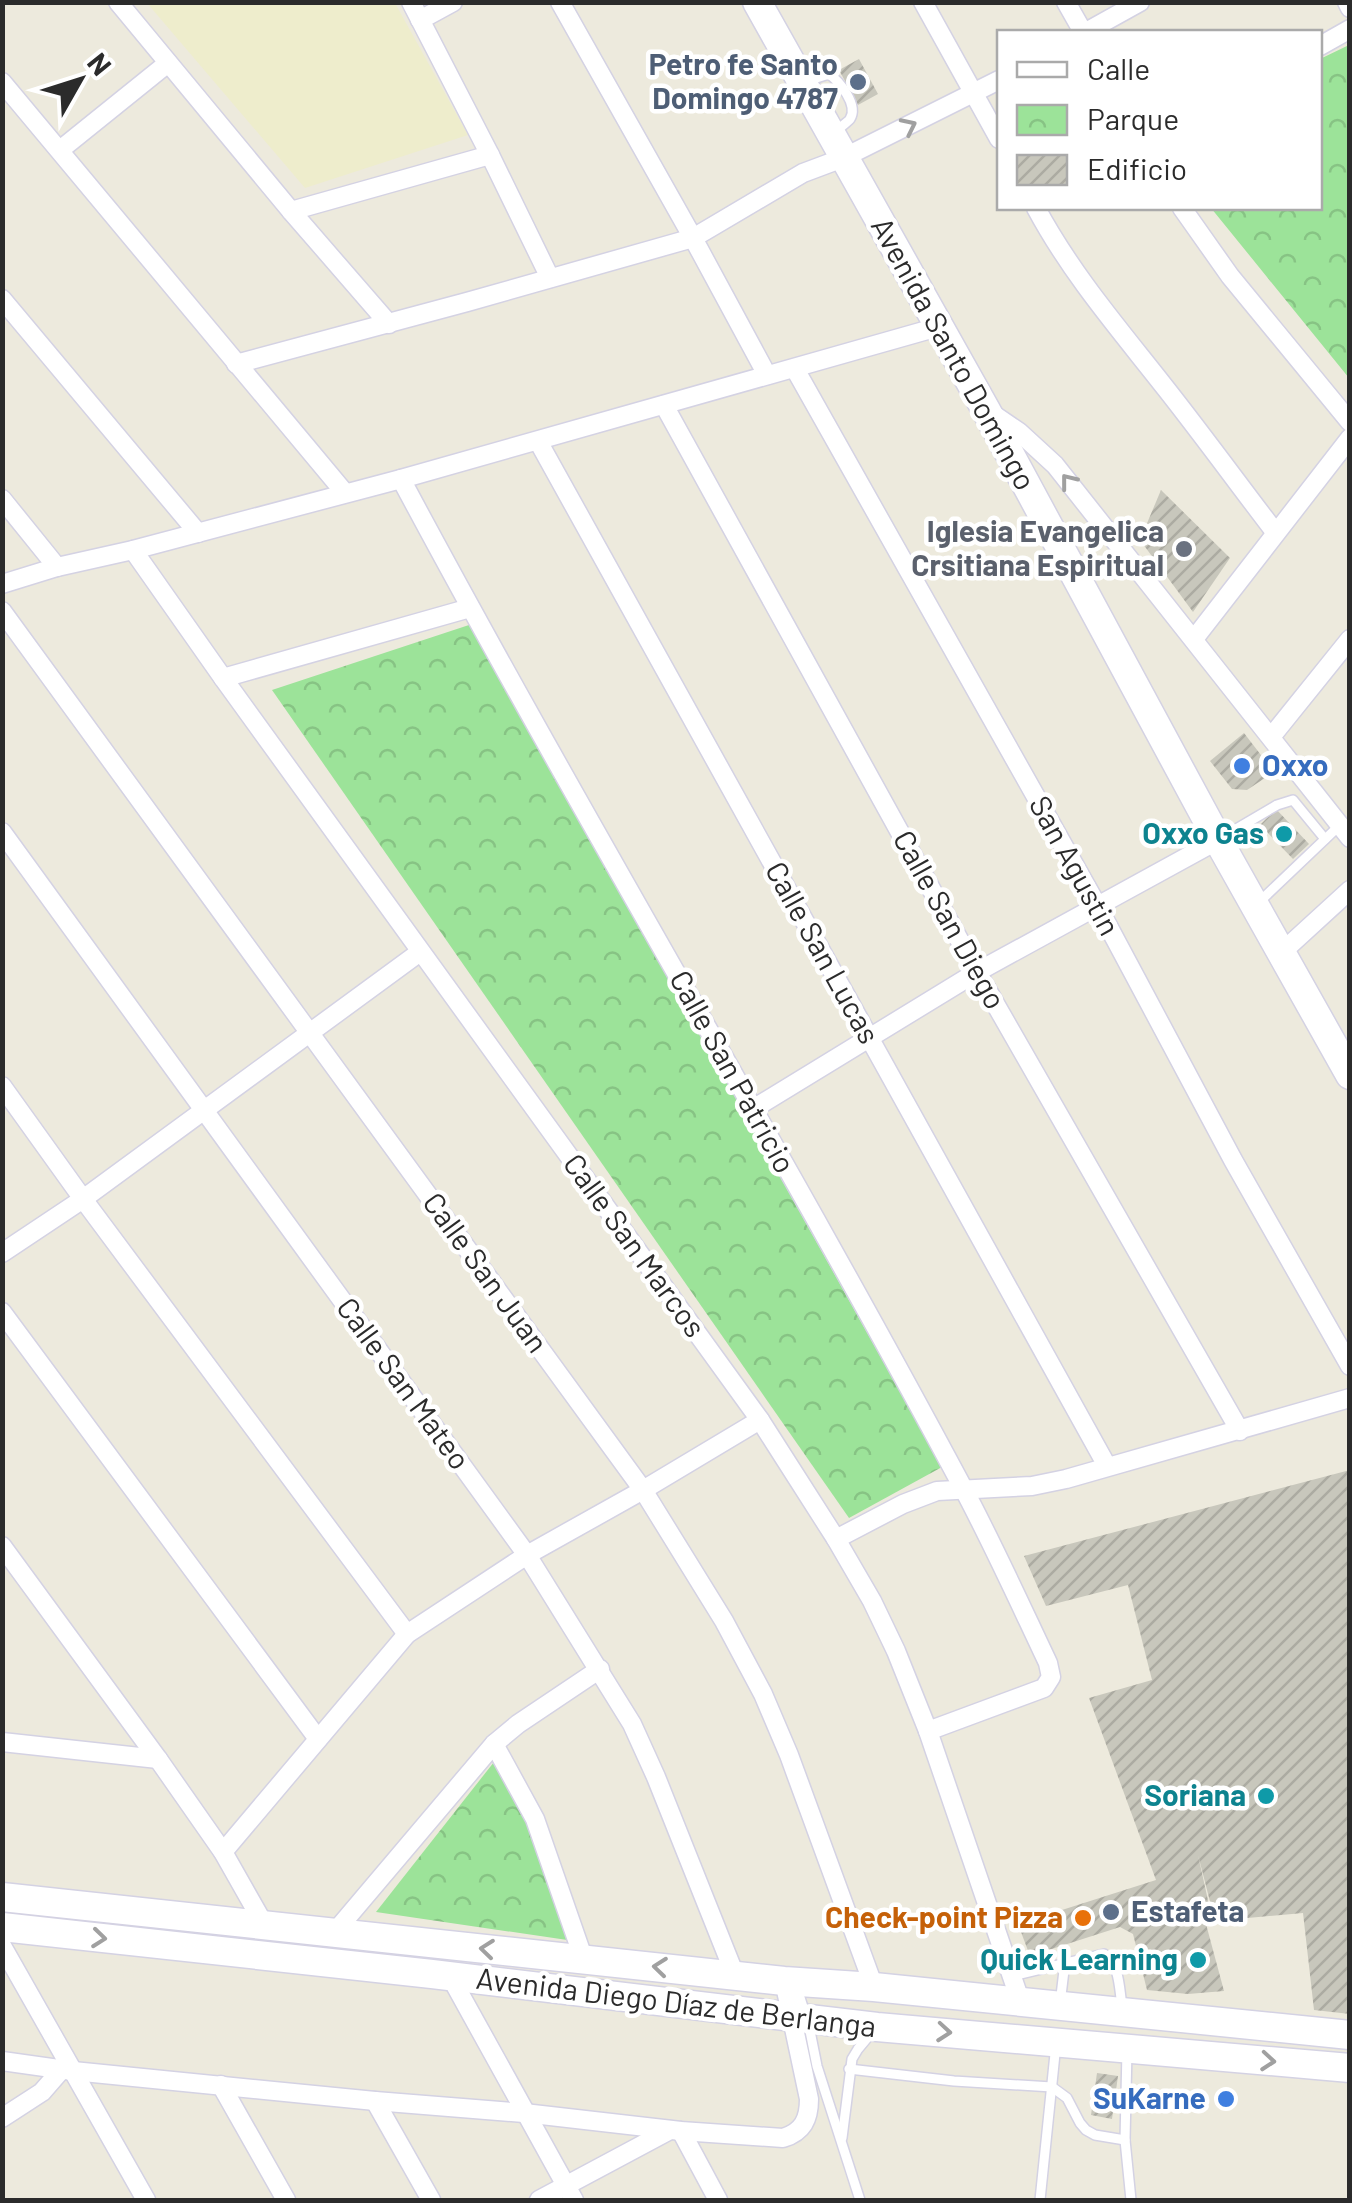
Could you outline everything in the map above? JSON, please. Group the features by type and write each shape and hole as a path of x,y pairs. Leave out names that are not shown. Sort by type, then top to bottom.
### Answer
{"main road":[{"name":"Avenida Santo Domingo","path":"757,2 986,410 1350,1075"},
{"name":"Avenida Diego Díaz de Berlanga","path":"2,1896 790,1982 1350,2035"},
{"name":"Avenida Diego Díaz de Berlanga","path":"2,1927 799,2019 1350,2068"}],"street":[{"path":"118,2 390,324"},
{"path":"410,2 550,278"},
{"path":"420,20 454,2"},
{"path":"560,2 766,375"},
{"path":"923,2 997,133"},
{"path":"1066,2 1083,30"},
{"path":"1088,30 1140,2"},
{"path":"1322,45 1350,30"},
{"path":"60,150 168,62"},
{"path":"2,82 344,493"},
{"path":"236,364 693,238 803,174 837,147 997,82"},
{"path":"291,211 490,155"},
{"path":"1037,210 1084,286 1275,532"},
{"path":"1183,210 1230,276 1350,422"},
{"path":"2,298 198,533"},
{"path":"2,584 57,566 133,550 402,479 938,327"},
{"name":"San Agustin","path":"795,369 1350,1366"},
{"name":"Calle San Diego","path":"664,405 977,972 1240,1430"},
{"path":"986,410 1019,432 1055,465 1344,831"},
{"path":"1194,639 1350,438"},
{"name":"Calle San Lucas","path":"538,441 1107,1466"},
{"name":"Calle San Patricio","path":"402,479 470,608 963,1489 1052,1672 1044,1688 928,1731"},
{"path":"2,498 57,566"},
{"name":"Calle San Marcos","path":"133,550 760,1420 836,1539 896,1651 928,1731 1021,2003"},
{"path":"222,678 470,608"},
{"name":"Calle San Juan","path":"2,611 644,1490 764,1694 874,1987"},
{"path":"1271,737 1350,639"},
{"name":"Calle San Mateo","path":"2,832 527,1555 632,1724 735,1975"},
{"path":"753,1108 977,972 1218,840"},
{"path":"1280,952 1350,890"},
{"path":"2,1253 83,1200 420,952"},
{"path":"2,1086 407,1634"},
{"path":"2,1312 318,1739"},
{"path":"836,1539 937,1491 1032,1486 1066,1479 1350,1398"},
{"path":"222,1852 407,1634 527,1555 760,1420"},
{"path":"2,1546 158,1759 222,1852 265,1926"},
{"path":"334,1932 494,1744 600,1670"},
{"path":"2,1742 158,1759"},
{"path":"494,1744 535,1819 584,1960"},
{"path":"2,1946 68,2070 146,2200"},
{"path":"450,1976 569,2193"},
{"path":"2,2061 772,2139 792,2136 809,2114 809,2066 790,1982"},
{"path":"2,2118 68,2070"},
{"path":"221,2085 286,2200"},
{"path":"375,2101 431,2200"},
{"path":"539,2200 569,2193 676,2130"},
{"path":"676,2130 718,2200"}],"lane":[{"path":"1218,840 1277,805 1314,791"},
{"path":"1292,800 1325,839"},
{"path":"1255,906 1325,839 1344,831"},
{"path":"1012,1976 1104,1954 1116,1967 1124,2013"},
{"path":"1059,2007 1065,1962"},
{"path":"842,2140 850,2069 858,2048 877,2027"},
{"path":"1040,2200 1056,2042"},
{"path":"1128,2048 1125,2140 1130,2200"},
{"path":"809,2066 842,2140 860,2200"},
{"path":"850,2069 954,2082 1052,2087 1067,2098 1086,2130 1125,2140"}],"shaded area":[{"path":"147,3 395,3 468,135 305,188"}],"green space":[{"path":"1349,45 1349,378 1213,210 1322,210 1322,58"},
{"path":"472,624 942,1467 849,1518 272,690"},
{"path":"494,1762 526,1807 574,1941 376,1912"}],"building":[{"name":"Petro fe Santo Domingo 4787","path":"859,59 878,94 858,105 839,70"},
{"name":"Iglesia Evangelica Crsitiana Espiritual","path":"1161,490 1230,558 1193,612 1140,540"},
{"name":"Oxxo","path":"1244,733 1274,772 1247,790 1232,789 1210,761"},
{"name":"Oxxo Gas","path":"1276,809 1309,844 1293,859 1260,825"},
{"name":"Soriana","path":"1350,1470 1350,2014 1314,2010 1303,1913 1215,1921 1198,1855 1213,1923 1206,1924 1224,1991 1188,1994 1147,1990 1133,1934 1120,1927 1030,1956 1018,1924 1156,1880 1089,1698 1152,1680 1128,1585 1046,1606 1024,1556"},
{"path":"1097,2073 1118,2076 1112,2119 1091,2115"}],"place":[{"name":"Petro fe Santo Domingo 4787","path":"858,82"},
{"name":"Iglesia Evangelica Crsitiana Espiritual","path":"1184,549"},
{"name":"Oxxo","path":"1242,766"},
{"name":"Oxxo Gas","path":"1284,834"},
{"name":"Soriana","path":"1266,1796"},
{"name":"Estafeta","path":"1111,1912"},
{"name":"Check-point Pizza","path":"1083,1918"},
{"name":"Quick Learning","path":"1198,1960"},
{"name":"SuKarne","path":"1226,2099"}]}
